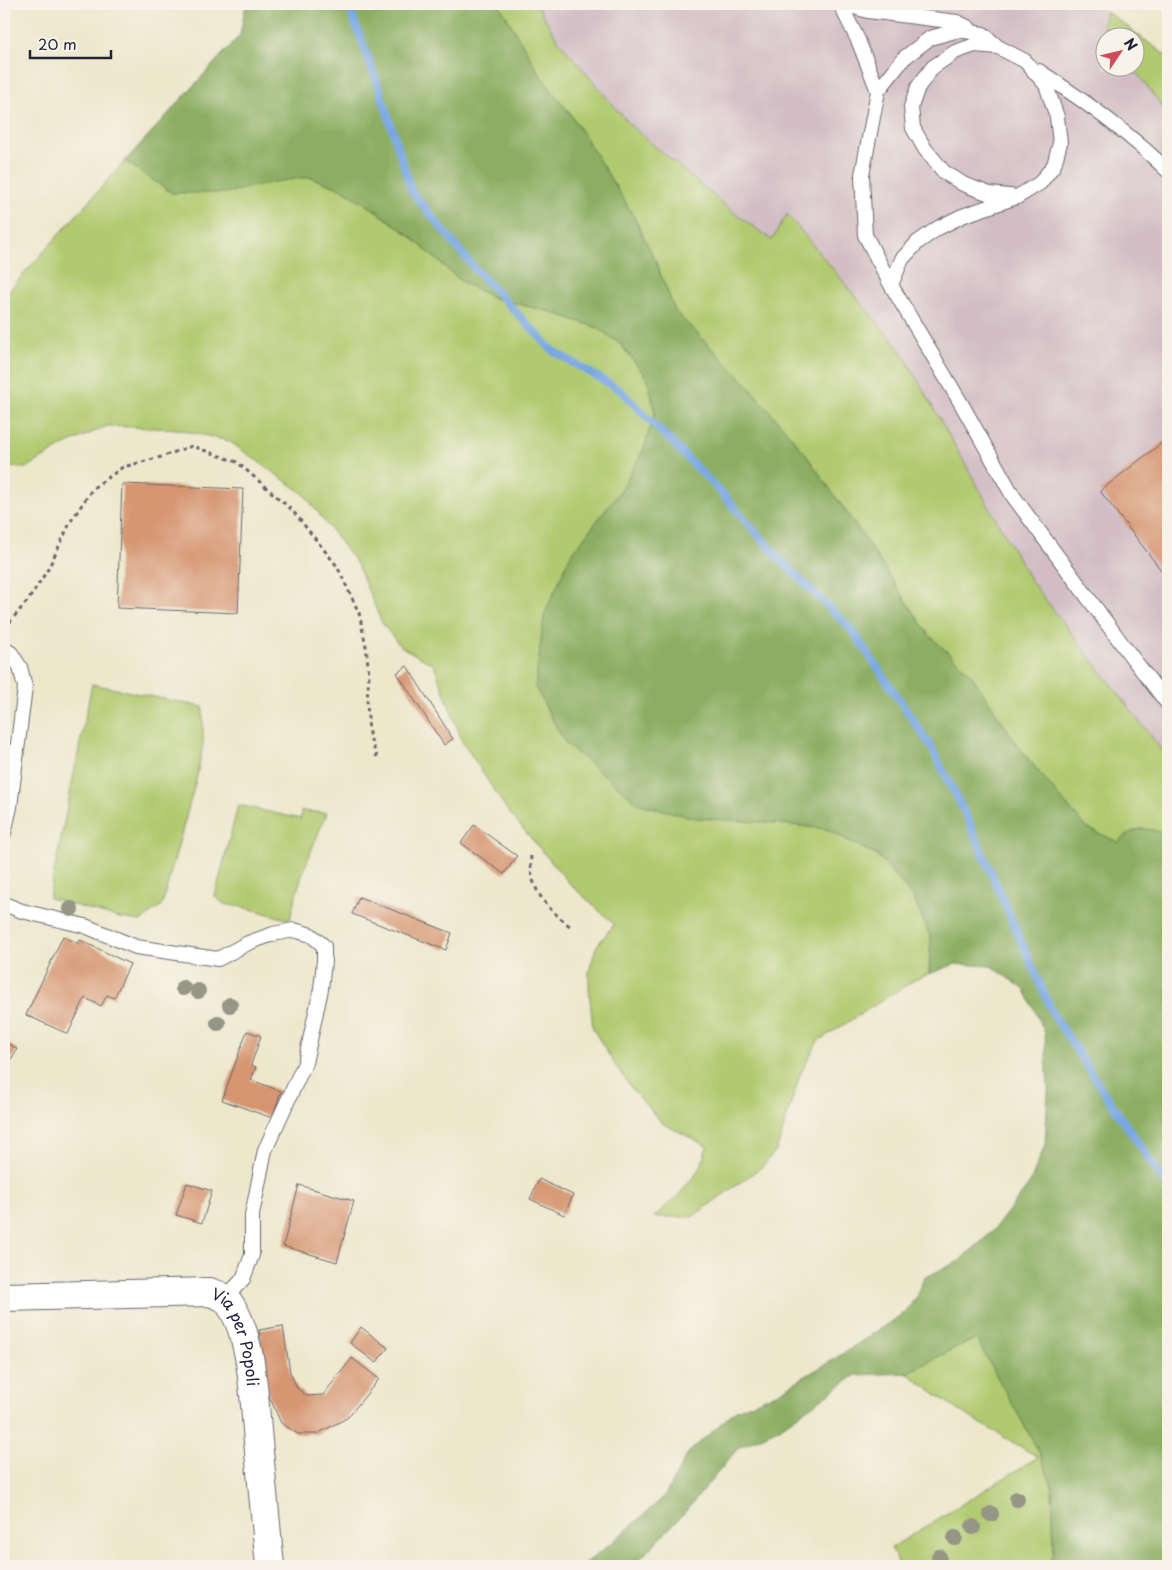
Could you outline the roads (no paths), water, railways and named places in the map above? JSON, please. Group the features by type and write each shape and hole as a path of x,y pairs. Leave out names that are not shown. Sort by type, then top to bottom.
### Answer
{"street":[{"name":"Via per Popoli","path":"4,1297 210,1292 226,1298 242,1328 248,1347 270,1566"}],"lane":[{"path":"841,4 868,12 957,22 983,34 998,46 1081,98 1146,150 1168,171"},
{"path":"841,4 858,40 878,91"},
{"path":"983,34 959,30 930,38 904,58 878,91 862,175 865,235 891,285 1013,496 1168,704"},
{"path":"998,46 975,45 955,52 933,66 918,87 911,107 913,128 925,148 944,172 963,184 990,194 1016,197"},
{"path":"891,285 902,260 918,242 938,228 962,216 1016,197 1040,183 1054,165 1060,143 1057,117 1046,85 1024,62"},
{"path":"4,648 11,653 20,667 25,687 10,807 4,832"},
{"path":"4,904 22,911 85,926 136,947 218,959 248,943 273,934 294,930 311,935 324,946 324,962 315,1021 305,1063 265,1150 252,1214 252,1255 243,1279 226,1298"}],"waterway":[{"path":"348,4 380,90 412,192 476,270 553,351 620,390 718,489 776,555 852,630 930,745 965,813 1054,1016 1168,1187"}]}
